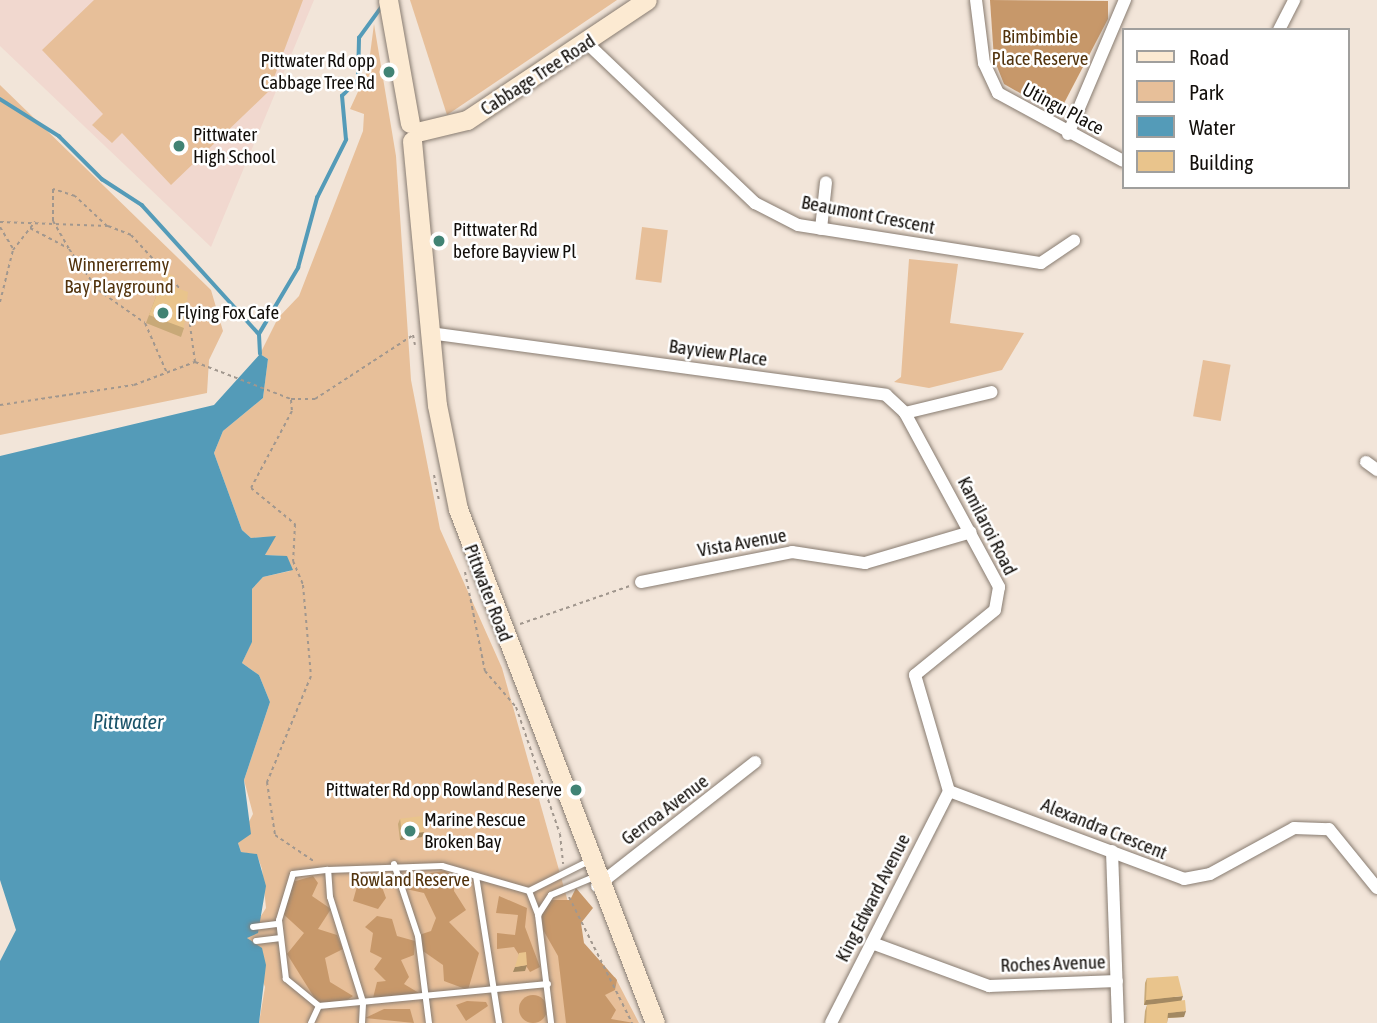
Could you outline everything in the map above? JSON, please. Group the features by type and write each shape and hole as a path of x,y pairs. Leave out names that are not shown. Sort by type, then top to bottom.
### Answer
{"main road":[{"name":"Pittwater Road","path":"388,0 414,131 422,334 451,484 502,631 593,875 655,1023"},
{"name":"Cabbage Tree Road","path":"414,131 467,120 588,44 647,0"}],"street":[{"name":"Utingu Place","path":"976,0 984,63 998,93 1068,134 1122,161"},
{"path":"1068,134 1125,0"},
{"path":"1280,28 1294,0"},
{"name":"Beaumont Crescent","path":"588,44 755,203 821,229 1041,263 1074,241"},
{"path":"821,229 826,181"},
{"name":"Bayview Place","path":"422,334 886,395 905,413"},
{"path":"905,413 992,391"},
{"name":"Kamilaroi Road","path":"905,413 999,587 995,610 915,675 949,791"},
{"path":"1366,461 1377,470"},
{"name":"Vista Avenue","path":"641,582 792,552 865,563 971,532"},
{"name":"Gerroa Avenue","path":"593,875 755,762"},
{"name":"Alexandra Crescent","path":"949,791 1184,879 1210,874 1309,826 1329,830 1377,888"},
{"name":"King Edward Avenue","path":"831,1023 949,791"},
{"path":"1112,851 1118,1023"},
{"name":"Roches Avenue","path":"872,943 989,986 1117,981"}],"lane":[{"path":"394,864 429,996 429,1023"},
{"path":"548,984 319,1006 286,979 279,924 293,874 394,864 476,876 529,891 593,875"},
{"path":"328,870 330,897 363,1002 362,1023"},
{"path":"538,915 551,895 593,875"},
{"path":"476,876 498,989 499,1023"},
{"path":"529,891 538,915 551,1023"},
{"path":"253,927 279,924"},
{"path":"256,941 279,938"},
{"path":"311,1023 319,1006"}],"path":[{"path":"108,226 75,196 53,189 53,221 69,249 98,290 145,323 168,374"},
{"path":"0,222 53,221 108,226 131,235 181,290 195,362"},
{"path":"0,302 13,250 35,222"},
{"path":"0,227 13,250"},
{"path":"29,227 69,249"},
{"path":"0,405 168,374 195,362 291,399 314,399 422,334"},
{"path":"291,399 292,411 251,488 295,524 293,561 303,585 311,676 267,782 275,835 328,870"},
{"path":"502,631 641,582"},
{"path":"567,889 632,1023"}],"shaded area":[{"name":"Pittwater High School","path":"0,0 314,0 211,247 0,46"}],"green space":[{"name":"Pittwater High School","path":"94,0 303,0 269,91 171,185 122,133 112,143 92,125 103,114 42,50"},
{"path":"410,0 617,0 447,115"},
{"name":"Bimbimbie Place Reserve","path":"990,0 1108,1 1108,19 1061,109 1053,112 1004,84 994,59"},
{"name":"Rowland Reserve","path":"374,24 396,156 411,380 440,529 502,668 592,987 615,977 639,1023 259,1023 265,987 247,938 266,908 262,869 257,855 241,852 238,843 253,814 244,780 270,702 259,675 242,663 252,641 252,589 263,577 290,571 283,556 265,555 273,537 251,538 242,530 214,453 223,431 263,398 268,359 260,354 278,318 299,296 363,131 364,114 350,109 368,70"},
{"name":"Winnererremy Bay Playground","path":"0,85 211,290 223,331 209,360 207,393 0,435"},
{"path":"642,227 668,230 661,283 636,280"},
{"path":"909,259 958,264 950,323 1024,333 1002,370 929,388 894,382 901,377"},
{"path":"1203,360 1231,365 1221,421 1193,416"},
{"path":"445,871 455,877 454,891 466,910 449,922 479,953 468,990 444,981 443,965 420,949 419,935 431,931 436,918 424,893 406,889 408,876"},
{"path":"361,872 378,876 386,898 378,909 353,901"},
{"path":"313,876 318,883 312,896 331,909 318,929 337,935 343,949 325,958 330,982 353,996 343,1003 317,1002 287,954 304,933 281,912 289,883"},
{"path":"576,888 593,908 581,923 584,943 617,980 615,990 605,995 616,1010 611,1019 634,1023 566,1023 558,956 534,914 547,900 570,900"},
{"path":"499,896 527,908 525,927 540,967 530,972 514,947 497,949 497,933 515,935 518,915 496,913"},
{"path":"377,916 392,919 397,936 415,941 414,955 401,960 409,977 404,984 419,993 373,998 377,982 386,981 374,969 382,958 370,952 373,933 365,927"},
{"path":"533,995 543,999 547,1009 543,1019 533,1023 523,1019 519,1009 523,999"},
{"path":"467,1001 486,1002 488,1006 466,1021 456,1005"},
{"path":"384,1009 410,1009 414,1023 365,1018"}],"water":[{"name":"Pittwater","path":"260,354 268,359 263,398 223,431 214,453 242,530 251,538 276,536 265,555 287,556 293,570 263,577 252,589 252,642 242,663 259,675 270,702 244,780 251,834 238,843 241,852 257,854 266,886 258,933 247,938 262,948 266,965 259,1023 0,1023 0,961 16,930 0,880 0,456 214,405"}],"building":[{"path":"165,273 175,276 171,286 188,292 184,328 149,315"},
{"path":"422,816 424,832 402,835 400,819"},
{"path":"526,952 527,965 515,967 519,953"},
{"path":"1178,976 1183,996 1146,1000 1147,978"},
{"path":"1185,1000 1186,1011 1168,1013 1167,1023 1146,1023 1147,1005"}],"waterway":[{"path":"260,354 259,334 298,268 317,198 346,140 342,96 358,80 359,38 382,6"},
{"path":"0,99 59,136 102,179 142,205 259,334"}],"place":[{"name":"Pittwater Rd opp Cabbage Tree Rd","path":"389,72"},
{"name":"Pittwater High School","path":"179,146"},
{"name":"Pittwater Rd before Bayview Pl","path":"439,241"},
{"name":"Flying Fox Cafe","path":"163,313"},
{"name":"Pittwater Rd opp Rowland Reserve","path":"576,790"},
{"name":"Marine Rescue Broken Bay","path":"410,831"}]}
